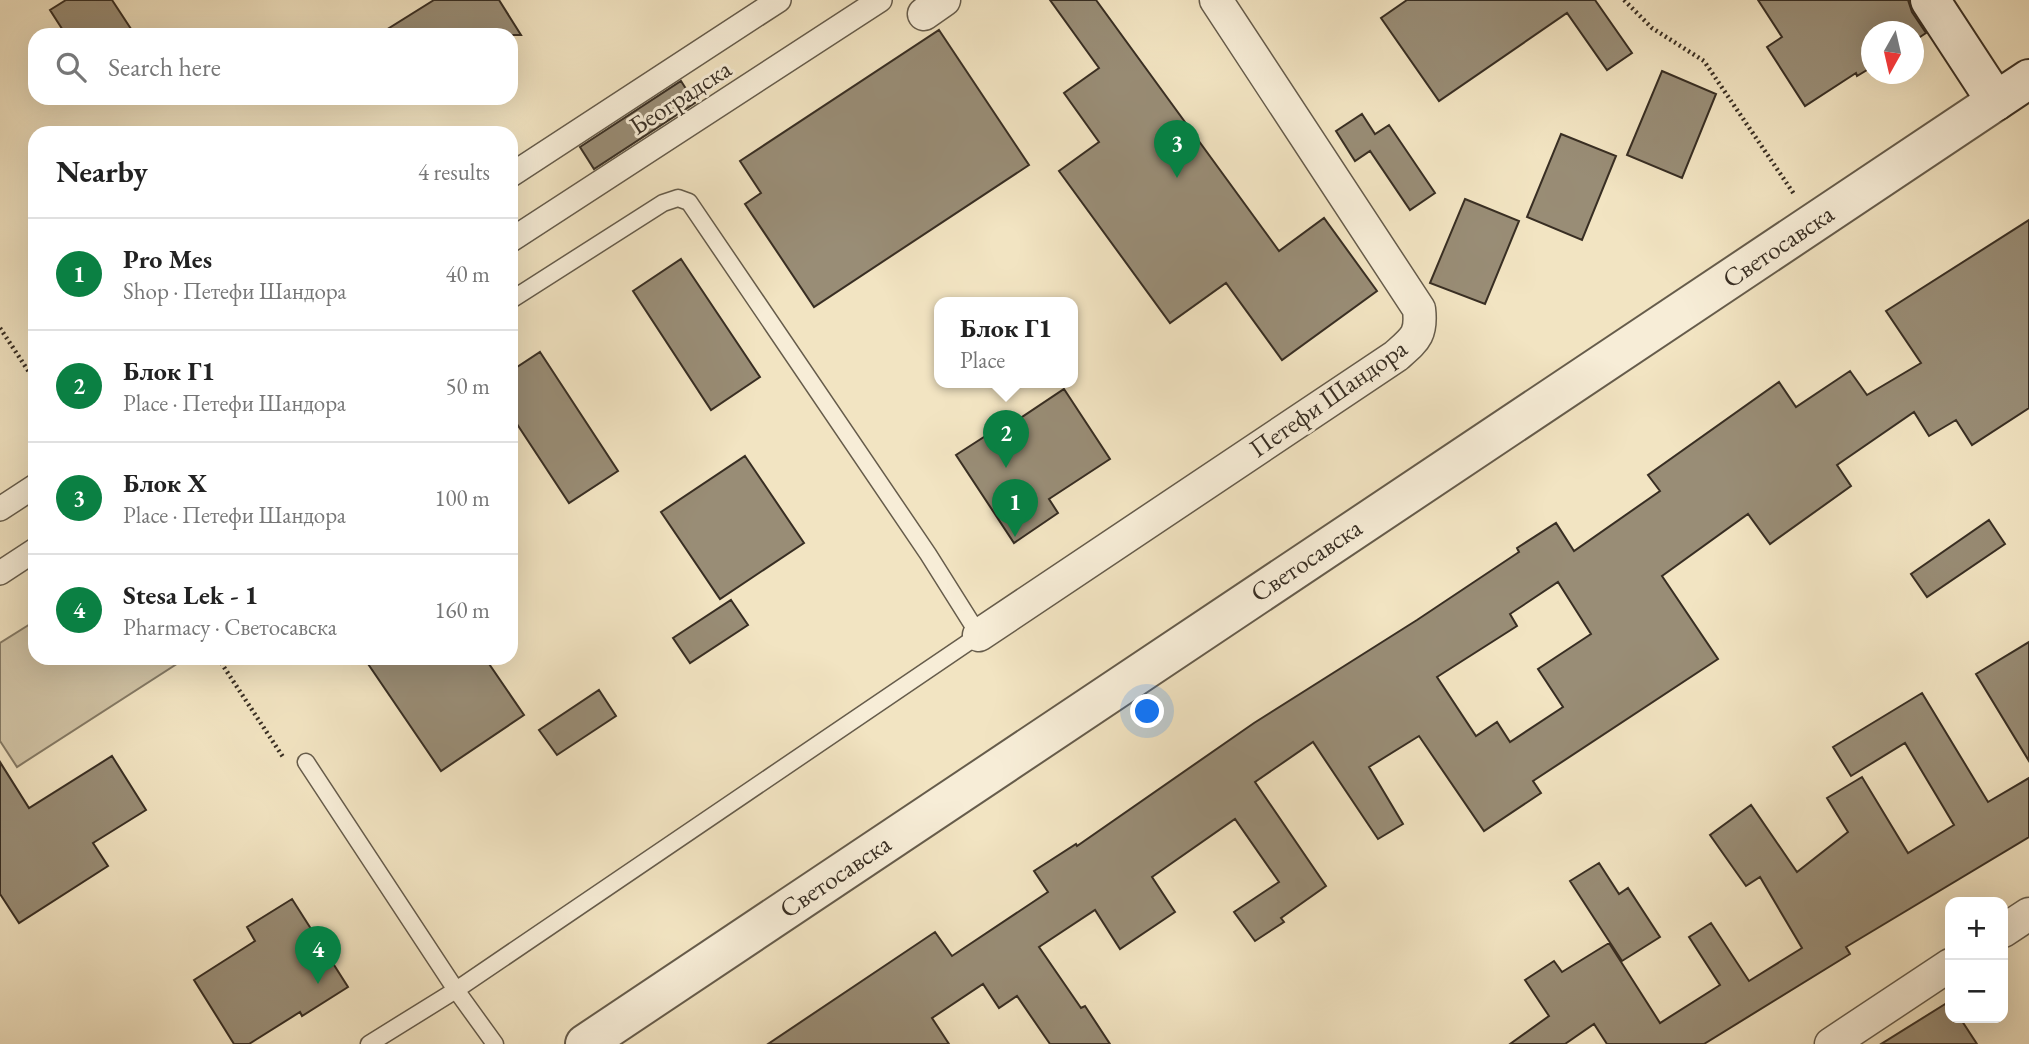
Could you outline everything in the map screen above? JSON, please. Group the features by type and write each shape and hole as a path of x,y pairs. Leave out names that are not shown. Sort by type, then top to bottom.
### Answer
{"street":[{"name":"Београдска","path":"518,170 779,0"},
{"name":"Београдска","path":"518,235 880,0"},
{"name":"Петефи Шандора","path":"979,635 1396,356 1412,342 1421,327 1419,309 1216,0"},
{"path":"1931,0 2019,87"},
{"name":"Светосавска","path":"584,1044 2019,87"},
{"path":"0,509 28,491"},
{"path":"0,573 28,555"},
{"path":"2008,928 2029,914"},
{"path":"1831,1044 1945,968"}],"lane":[{"path":"369,1044 456,990 979,635 928,554 689,202 678,198 663,203 518,296"},
{"path":"306,762 456,990 495,1044"}],"path":[{"path":"1624,0 1651,28 1704,61 1812,223"},
{"path":"0,328 28,370"}],"shaded area":[{"path":"28,625 28,665 175,665 17,767 0,741 0,643"}],"building":[{"path":"66,0 112,0 130,28 62,28 50,10"},
{"path":"434,0 499,0 517,28 389,28"},
{"path":"1050,0 1096,0 1279,251 1324,218 1377,291 1282,360 1226,283 1170,323 1059,171 1099,142 1064,93 1099,68"},
{"path":"1407,0 1595,0 1632,53 1607,70 1567,13 1439,101 1381,18"},
{"path":"1758,0 1908,0 1918,21 1861,21 1861,74 1857,76 1856,73 1805,106 1767,47 1782,37"},
{"path":"939,30 1029,165 814,307 745,204 761,193 740,161"},
{"path":"1662,71 1716,94 1682,178 1627,155"},
{"path":"681,81 695,103 594,169 580,147"},
{"path":"1362,114 1375,134 1389,125 1435,193 1410,210 1370,151 1355,161 1336,131"},
{"path":"1561,134 1616,156 1582,240 1527,217"},
{"path":"1465,199 1519,221 1485,304 1430,283"},
{"path":"2029,220 2029,408 1972,445 1956,420 1929,436 1914,412 1837,465 1851,486 1770,544 1748,514 1662,576 1718,659 1533,781 1541,793 1484,831 1419,736 1369,767 1403,824 1378,839 1313,742 1255,782 1326,886 1281,918 1284,922 1255,941 1234,912 1279,882 1235,819 1152,877 1175,912 1120,949 1095,910 1039,947 1081,1008 1085,1006 1110,1044 1050,1044 1017,996 999,1008 983,984 932,1018 949,1044 768,1044 935,932 952,956 1048,892 1034,871 1076,844 1077,846 1254,723 1519,552 1517,548 1556,523 1574,551 1660,491 1648,475 1779,382 1796,407 1850,371 1867,395 1921,363 1886,311","holes":["1558,582 1591,634 1538,669 1563,707 1510,742 1497,722 1476,736 1437,677 1517,626 1510,614"]},
{"path":"681,259 760,377 711,410 633,291"},
{"path":"540,352 618,471 569,503 518,426 518,366"},
{"path":"1064,389 1110,459 1049,499 1058,513 1014,543 956,455 1001,426 1004,429"},
{"path":"745,456 804,543 720,599 661,512"},
{"path":"1989,520 2005,544 1927,597 1911,574"},
{"path":"731,600 748,625 690,663 673,638"},
{"path":"2029,642 2029,761 1976,674"},
{"path":"369,665 490,665 524,715 441,771"},
{"path":"599,690 616,716 557,755 539,730"},
{"path":"1922,693 1988,802 2029,778 2029,837 1846,947 1850,954 1704,1044 1607,1044 1594,1024 1565,1044 1510,1044 1549,1016 1525,980 1554,961 1562,972 1609,943 1660,1023 1720,985 1689,937 1711,923 1749,981 1802,948 1760,877 1746,886 1710,835 1751,805 1797,872 1848,832 1827,798 1862,777 1908,853 1954,825 1905,743 1851,776 1833,747"},
{"path":"112,756 146,810 93,843 108,866 19,923 0,894 0,762 29,808"},
{"path":"1599,863 1619,894 1628,888 1660,937 1622,961 1570,881"},
{"path":"292,899 348,987 302,1016 300,1012 249,1044 234,1044 194,980 255,941 247,927"},
{"path":"1945,1004 1945,1023 1963,1023 1977,1044 1881,1044"}],"place":[{"name":"Блок Х","path":"1177,178"},
{"name":"Блок Г1","path":"1006,468"},
{"name":"Pro Mes","path":"1015,537"},
{"name":"Stesa Lek - 1","path":"318,984"}]}
